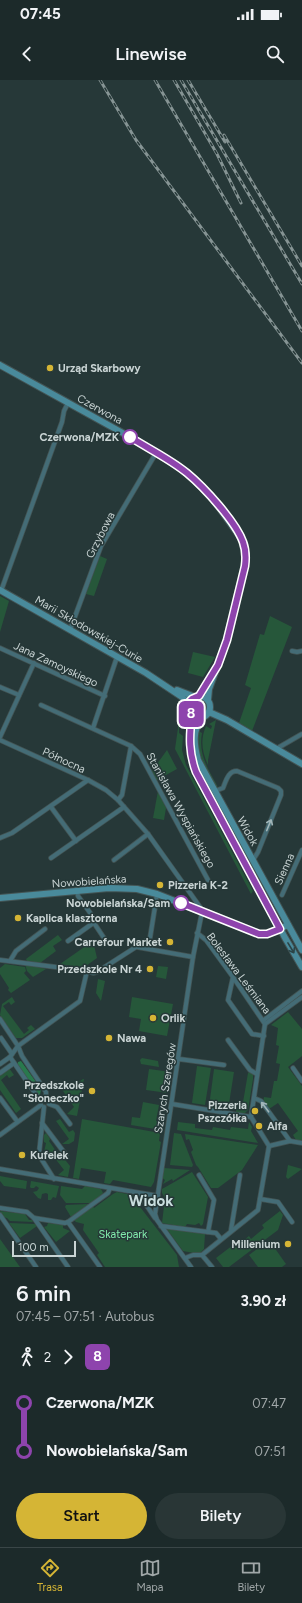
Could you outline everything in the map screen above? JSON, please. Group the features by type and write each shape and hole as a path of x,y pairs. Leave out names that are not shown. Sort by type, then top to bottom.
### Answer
{"main road":[{"name":"Czerwona","path":"0,365 156,453 187,473 207,492 226,516 243,542 246,557 243,574 227,640 209,690 208,700"},
{"name":"Marii Skłodowskiej-Curie","path":"1,590 167,686 182,696 189,705"},
{"name":"Czerwona","path":"197,697 218,665"},
{"name":"Marii Skłodowskiej-Curie","path":"167,686 197,697"},
{"path":"197,697 208,700 211,706 209,712 202,718 198,719 192,716 189,711 189,705 192,699 197,697"},
{"path":"209,712 227,720 302,764"},
{"name":"Widok","path":"192,716 190,747 191,757 196,772 302,967"},
{"name":"Widok","path":"202,718 195,731 196,753 201,766 302,950"},
{"name":"Nowobielańska","path":"0,898 123,887 157,894 259,934 267,934 288,926"}],"street":[{"path":"1,590 68,403"},
{"name":"Grzybowa","path":"70,630 102,546 156,453"},
{"name":"Jana Zamoyskiego","path":"0,648 105,696"},
{"path":"292,651 297,652 302,650"},
{"path":"93,728 117,657"},
{"path":"0,737 34,663"},
{"path":"0,687 19,695"},
{"name":"Stanisława Wyspiańskiego","path":"41,705 131,746 140,754 208,880"},
{"path":"276,750 302,734"},
{"name":"Północna","path":"0,740 88,780 106,790 118,800 148,834 198,901 202,912"},
{"path":"118,800 122,795 131,746"},
{"path":"215,791 222,788 229,774 233,771 237,771 278,788 281,791 281,795 258,852 253,860"},
{"path":"0,832 2,837 12,833 88,780"},
{"path":"51,807 76,841"},
{"path":"51,858 124,807"},
{"path":"114,860 148,834"},
{"name":"Sienna","path":"282,895 302,850"},
{"path":"296,863 302,865"},
{"path":"78,890 78,896 96,921 94,922 104,938"},
{"path":"0,960 93,973 97,972 150,938 157,894"},
{"name":"Szarych Szeregów","path":"157,1220 155,1214 197,933 202,912"},
{"path":"68,941 94,922"},
{"path":"10,961 16,951 45,929"},
{"name":"Bolesława Leśmiana","path":"197,933 206,940 264,1022"},
{"path":"137,947 194,957"},
{"path":"0,1064 11,1056 18,1046 80,1000 87,972"},
{"path":"233,977 228,1000 252,1034 264,1036"},
{"path":"264,1022 302,991"},
{"path":"264,1022 302,997"},
{"path":"0,1019 46,1092 43,1103 39,1154"},
{"path":"185,1258 193,1255 202,1255 221,1238 258,1210 269,1146 251,1117 264,1036 264,1022"},
{"path":"1,1038 14,1063 37,1096 48,1106 49,1104 57,1107 70,1124"},
{"path":"228,1040 250,1070 258,1074"},
{"path":"179,1058 224,1065"},
{"path":"0,1073 14,1063"},
{"path":"293,1068 302,1081"},
{"path":"0,1098 17,1122"},
{"path":"254,1098 261,1102 290,1141"},
{"path":"0,1134 43,1103"},
{"path":"172,1104 251,1117"},
{"path":"42,1123 66,1155"},
{"path":"269,1146 290,1141 302,1143"},
{"path":"42,1160 54,1179"},
{"path":"0,1169 158,1196"},
{"path":"199,1175 214,1200 208,1232"},
{"path":"231,1231 240,1175"},
{"path":"34,1218 65,1223 68,1222 108,1193 110,1188"},
{"path":"139,1193 191,1267"},
{"path":"260,1199 278,1202 292,1222"},
{"path":"0,1208 27,1212 34,1218 68,1267"},
{"path":"0,1215 36,1267"},
{"path":"68,1222 100,1267"},
{"path":"161,1226 216,1233 221,1238"},
{"path":"202,1255 212,1267"}],"green space":[{"path":"100,556 107,559 94,596 86,594"},
{"path":"0,596 9,601 0,632"},
{"path":"270,616 292,627 252,731 239,723 251,688 245,685 260,634 264,635"},
{"path":"193,652 215,657 203,677 188,673"},
{"path":"199,700 205,702 207,708 205,714 199,716 193,714 191,708 193,702"},
{"path":"216,720 208,765 203,751 202,741 206,726 211,729 212,726 209,724"},
{"path":"179,721 179,733 183,736 182,750 186,765 253,891 251,894 175,749"},
{"path":"198,731 202,733 201,748 205,761 218,787 212,780 202,760 198,746"},
{"path":"167,750 177,769 166,775 163,774 164,776 157,780 159,785 152,771"},
{"path":"158,791 166,808 164,820 153,818"},
{"path":"58,935 62,940 53,946 56,951 40,963 27,961 26,959"},
{"path":"93,941 97,958 83,968 60,964"},
{"path":"5,964 25,967 26,971 24,973 30,980 11,993 0,974 0,968"},
{"path":"25,964 46,969 33,977 27,971"},
{"path":"158,966 168,967 166,979 156,977"},
{"path":"98,979 105,981 101,1001 96,993"},
{"path":"12,997 15,1002 11,1005 9,1002 3,1006 24,1034 29,1030 27,1028 31,1025 35,1029 22,1038 16,1038 0,1015 2,1004"},
{"name":"Orlik","path":"132,997 173,1004 167,1036 139,1031 141,1019 129,1017"},
{"path":"288,1012 302,1029 302,1056 288,1067 302,1086 302,1141 296,1140 293,1135 298,1131 278,1103 269,1109 263,1102 264,1097 271,1098 274,1081 277,1081 280,1064 276,1063 279,1046 276,1045 278,1028 271,1025"},
{"path":"142,1058 158,1061 159,1067 141,1064 140,1060"},
{"path":"21,1061 41,1089 40,1095 36,1093 17,1066 18,1062"},
{"path":"197,1066 211,1068 205,1105 192,1103"},
{"path":"9,1068 14,1075 9,1078 7,1075 1,1080 21,1109 16,1113 0,1090 0,1074"},
{"path":"149,1069 171,1072 168,1093 146,1090"},
{"path":"214,1069 234,1072 228,1110 209,1107"},
{"path":"250,1072 253,1074 253,1079 248,1110 244,1114 236,1112 236,1108 242,1108 248,1073"},
{"path":"83,1079 77,1116 67,1114 74,1107 61,1088 65,1084 69,1089"},
{"path":"143,1102 159,1105 156,1121 163,1122 161,1130 131,1125 132,1117 140,1118"},
{"path":"60,1119 69,1132 73,1130 75,1133 74,1141 69,1144 62,1144 69,1139 56,1121"},
{"path":"82,1119 160,1133 159,1141 161,1142 154,1182 151,1187 113,1180 110,1184 104,1183 106,1172 81,1168 79,1179 73,1178"},
{"path":"178,1122 195,1124 195,1128 212,1130 213,1127 230,1130 231,1127 248,1129 249,1122 252,1127 251,1131 258,1143 177,1130"},
{"path":"46,1133 50,1139 49,1141 60,1157 62,1156 70,1166 68,1177 58,1175 64,1170 51,1153 46,1156 44,1152 46,1143 44,1142 44,1135"},
{"path":"174,1133 181,1134 193,1165 192,1167 170,1165"},
{"path":"185,1134 258,1145 242,1170 218,1188 211,1188 196,1165 191,1152 193,1150 189,1139 186,1140"},
{"path":"288,1165 302,1169 288,1179 286,1177"},
{"path":"164,1168 190,1170 173,1181 172,1179 163,1184 165,1180 162,1178"},
{"path":"192,1172 208,1197 203,1224 201,1226 199,1223 195,1225 187,1224 185,1227 162,1223 165,1198 162,1193 162,1189"},
{"path":"0,1176 27,1181 26,1189 4,1186 0,1181"},
{"path":"31,1181 59,1186 56,1198 53,1197 51,1200 48,1200 48,1194 46,1193 42,1194 41,1199 38,1198 33,1192 37,1191 39,1188 36,1186 31,1188"},
{"path":"61,1186 82,1189 85,1186 101,1189 103,1193 92,1203 66,1203 60,1195"},
{"name":"Skatepark","path":"117,1192 137,1196 140,1200 137,1203 177,1255 179,1267 105,1267 97,1255 99,1253 83,1230 84,1224 74,1220 93,1206 94,1208"},
{"path":"89,1204 71,1217 65,1207 66,1205"},
{"path":"0,1211 25,1214 29,1220 32,1220 33,1222 10,1221 7,1218 2,1217"},
{"path":"280,1211 283,1215 278,1230 229,1267 223,1267 216,1258 233,1245 235,1247 249,1236 251,1239 264,1228 262,1225"},
{"path":"9,1223 35,1224 37,1226 20,1238"},
{"path":"48,1223 63,1225 63,1228 70,1231 56,1242 44,1227 47,1226"},
{"path":"166,1228 205,1234 204,1249 199,1254 183,1251"},
{"path":"0,1239 20,1267 0,1267"},
{"path":"269,1240 286,1264 282,1267 258,1267 249,1255"}],"railway":[{"path":"100,80 136,140 302,363"},
{"path":"155,80 302,331"},
{"path":"174,80 217,154 241,203"},
{"path":"181,80 302,284"},
{"path":"188,80 225,142"},
{"path":"224,135 302,266"}],"bus line":[{"name":"8","path":"130,437 168,459 187,473 211,496 243,542 246,557 245,566 227,640 218,665 199,696 190,701 188,708 192,716 190,752 196,772 274,914 280,929 264,935 259,934 240,928 181,903"}],"place":[{"name":"Urząd Skarbowy","path":"50,368"},
{"name":"Czerwona/MZK","path":"130,437"},
{"name":"Pizzeria K-2","path":"160,885"},
{"name":"Nowobielańska/Sam","path":"181,903"},
{"name":"Kaplica klasztorna","path":"18,918"},
{"name":"Carrefour Market","path":"170,942"},
{"name":"Przedszkole Nr 4","path":"150,969"},
{"name":"Orlik","path":"153,1018"},
{"name":"Nawa","path":"109,1038"},
{"name":"Przedszkole \"Słoneczko\"","path":"92,1091"},
{"name":"Pizzeria Pszczółka","path":"255,1111"},
{"name":"Alfa","path":"259,1126"},
{"name":"Kufelek","path":"22,1155"},
{"name":"Millenium","path":"288,1244"}],"district":[{"name":"Widok","path":"151,1201"}]}
